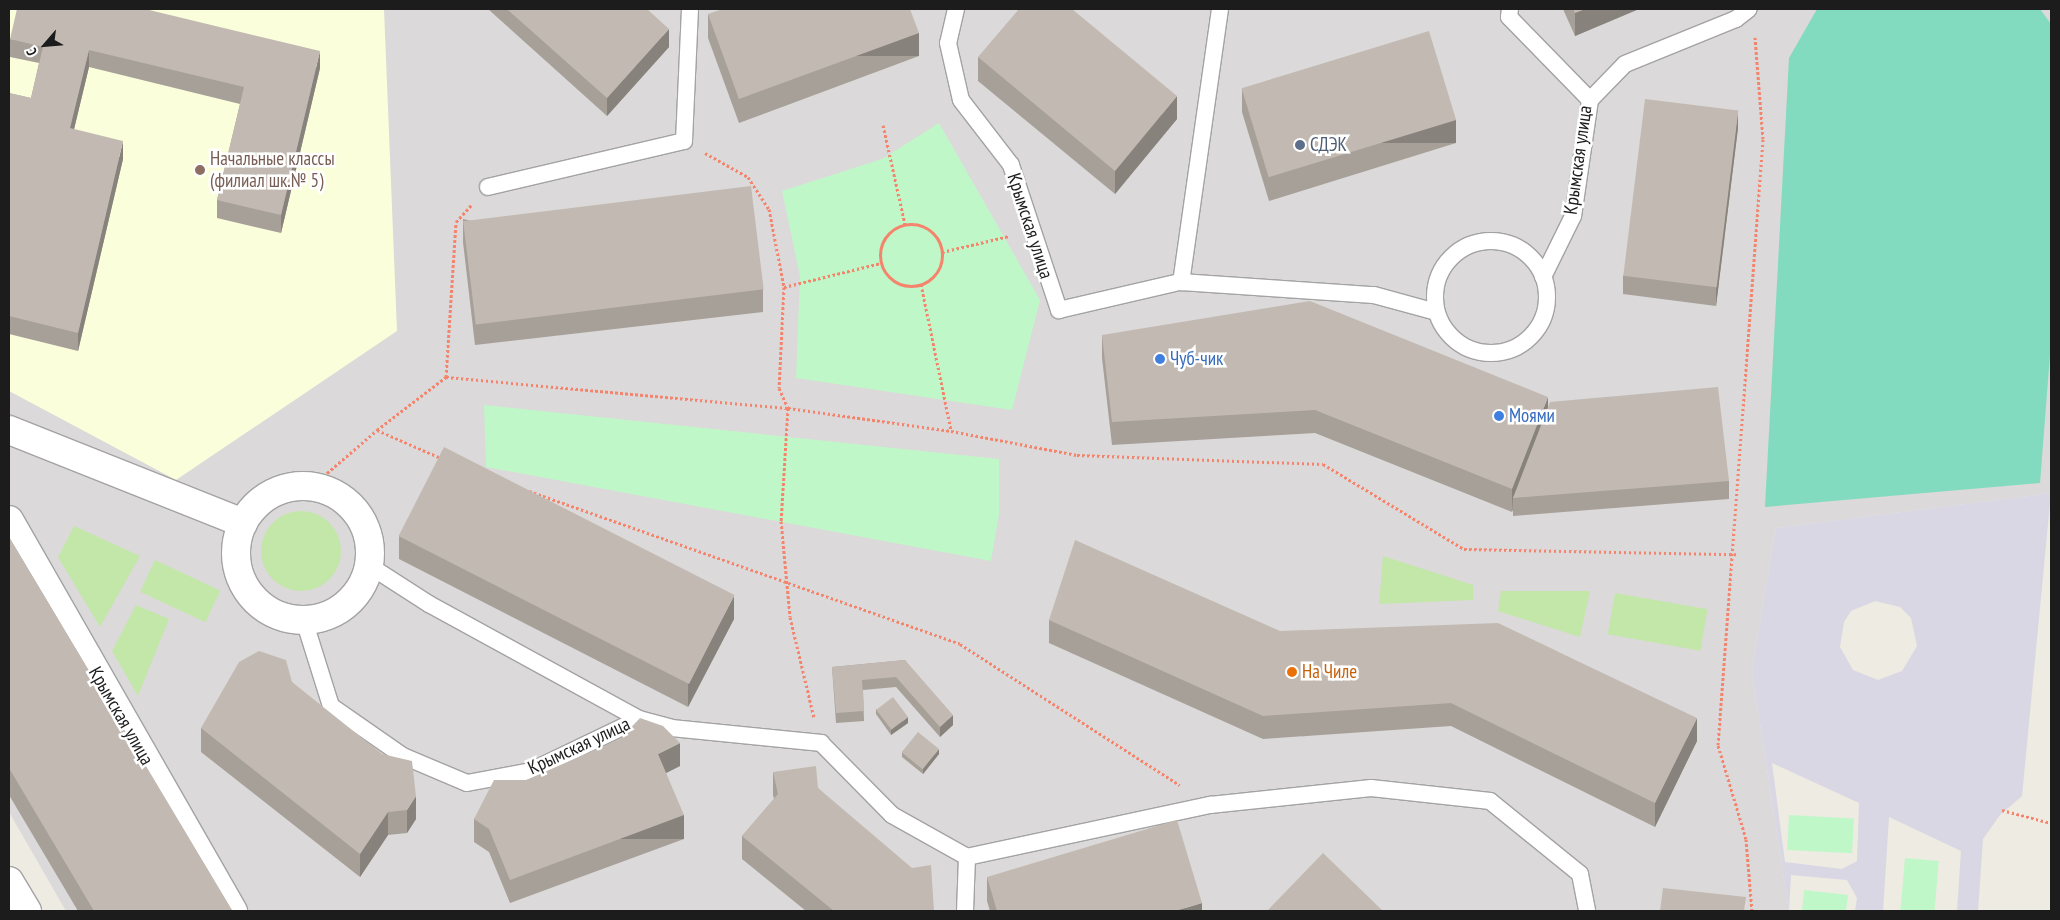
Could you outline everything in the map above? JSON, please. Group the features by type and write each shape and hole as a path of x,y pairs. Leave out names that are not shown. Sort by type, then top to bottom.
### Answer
{"street":[{"path":"9,430 243,523"},
{"path":"312,486 333,492 363,521 370,543 370,566 361,587 347,605 327,616 304,620 281,616 261,605 246,588 238,566 237,543 243,523 271,493 312,486"},
{"name":"Крымская улица","path":"9,520 233,911"},
{"path":"9,881 27,911"}],"lane":[{"path":"488,187 684,141 690,9"},
{"name":"Крымская улица","path":"956,9 948,43 961,100 1010,165 1030,230 1059,310 1175,283"},
{"path":"1220,9 1181,282 1374,295 1436,312"},
{"name":"Крымская улица","path":"1510,9 1509,17 1590,100 1573,216 1543,277"},
{"path":"1590,100 1625,64 1736,19 1749,9"},
{"path":"1482,241 1519,248 1543,277 1548,294 1541,321 1525,342 1508,351 1472,350 1444,328 1436,312 1434,293 1449,258 1482,241"},
{"name":"Крымская улица","path":"370,566 429,604 639,719 672,728 820,743"},
{"name":"Крымская улица","path":"304,620 331,706 403,756 467,783 531,771 639,719"},
{"path":"820,743 892,815 967,857 1210,805 1371,788 1490,801 1580,874 1588,911"},
{"path":"965,911 967,857"}],"path":[{"path":"1752,911 1746,838 1718,745 1736,554 1763,139 1754,27"},
{"path":"883,125 905,224"},
{"path":"684,141 748,177 769,209 784,287 779,388 788,408 781,521 790,617 820,743"},
{"path":"446,377 456,222 488,187"},
{"path":"905,224 925,227 939,242 942,252 937,272 921,284 892,280 881,263 882,243 905,224"},
{"path":"942,252 1030,230"},
{"path":"784,287 881,263"},
{"path":"921,284 951,431"},
{"path":"312,486 377,430 446,377 788,408 951,431 1077,455 1323,464 1464,550 1736,554"},
{"path":"377,430 444,459"},
{"path":"525,490 960,644 1210,805"},
{"path":"2002,810 2051,823"}],"shaded area":[{"path":"9,9 2051,9 2051,493 1776,528 1752,672 1789,911 66,911 9,812"},
{"name":"Начальные классы (филиал шк.№ 5)","path":"9,9 384,9 397,331 176,480 9,391"},
{"path":"2051,493 2022,796 2000,815 1983,839 1978,911 1957,911 1961,851 1889,817 1883,911 1855,911 1857,898 1847,880 1791,875 1789,911 1752,672 1776,528","holes":["1875,601 1900,607 1911,618 1917,646 1902,671 1878,680 1853,670 1840,647 1844,622 1851,611","1772,763 1859,803 1857,861 1842,869 1785,862"]}],"green space":[{"path":"1817,9 2040,9 2051,24 2051,342 2040,483 1765,507 1789,58"},
{"path":"939,123 1040,300 1012,410 796,378 800,276 782,191 882,159"},
{"path":"484,405 999,459 999,514 991,561 486,467"},
{"path":"293,511 309,511 330,522 341,543 341,559 330,580 309,591 293,591 279,585 267,573 261,559 261,543 267,529 279,517"},
{"path":"74,526 140,556 100,627 58,557"},
{"path":"1383,556 1473,585 1473,600 1379,604"},
{"path":"155,560 220,590 205,622 140,592"},
{"path":"1501,591 1590,591 1580,637 1498,611"},
{"path":"1615,593 1708,609 1700,651 1608,634"},
{"path":"136,605 169,619 138,696 112,651"},
{"path":"1789,815 1854,818 1852,853 1787,850"},
{"path":"1905,858 1939,861 1934,911 1900,911"},
{"path":"1804,890 1848,895 1846,911 1802,911"}],"building":[{"path":"17,9 145,9 320,51 281,215 217,200 244,87 89,50 70,128 123,141 78,333 9,316 9,93 31,98 43,47 10,39"},
{"path":"507,9 647,9 669,29 607,98"},
{"path":"723,9 910,9 919,33 739,99 708,14"},
{"path":"1019,9 1072,9 1177,96 1115,171 978,57"},
{"path":"1573,9 1585,9 1575,13"},
{"path":"1429,31 1456,120 1269,177 1242,88"},
{"path":"1645,99 1738,110 1717,287 1623,276"},
{"path":"751,186 764,289 476,325 463,221"},
{"path":"1310,301 1548,397 1512,489 1315,410 1112,422 1102,335"},
{"path":"1718,387 1729,481 1513,498 1550,402"},
{"path":"444,447 734,595 689,684 399,536"},
{"path":"9,537 231,911 94,911 9,768"},
{"path":"1075,540 1280,631 1498,623 1697,718 1655,803 1451,703 1263,716 1049,620"},
{"path":"259,651 286,660 292,682 382,754 412,761 416,796 407,810 388,812 360,854 201,728 239,662"},
{"path":"905,660 953,715 940,727 896,677 862,680 864,711 836,713 832,667"},
{"path":"893,697 908,717 891,730 876,710"},
{"path":"640,718 663,726 680,743 658,754 684,815 510,880 489,829 474,819 494,780 526,780 620,739"},
{"path":"918,732 939,749 923,769 902,752"},
{"path":"816,766 818,788 912,868 931,865 934,911 834,911 742,836 778,794 773,772"},
{"path":"1177,820 1202,903 1175,911 997,911 987,877"},
{"path":"1323,853 1383,911 1267,911"},
{"path":"1663,888 1746,897 1744,911 1660,911"}],"place":[{"name":"СДЭК","path":"1300,145"},
{"name":"Начальные классы (филиал шк.№ 5)","path":"200,170"},
{"name":"Чуб-чик","path":"1160,359"},
{"name":"Моями","path":"1499,416"},
{"name":"На Чиле","path":"1292,672"}]}
